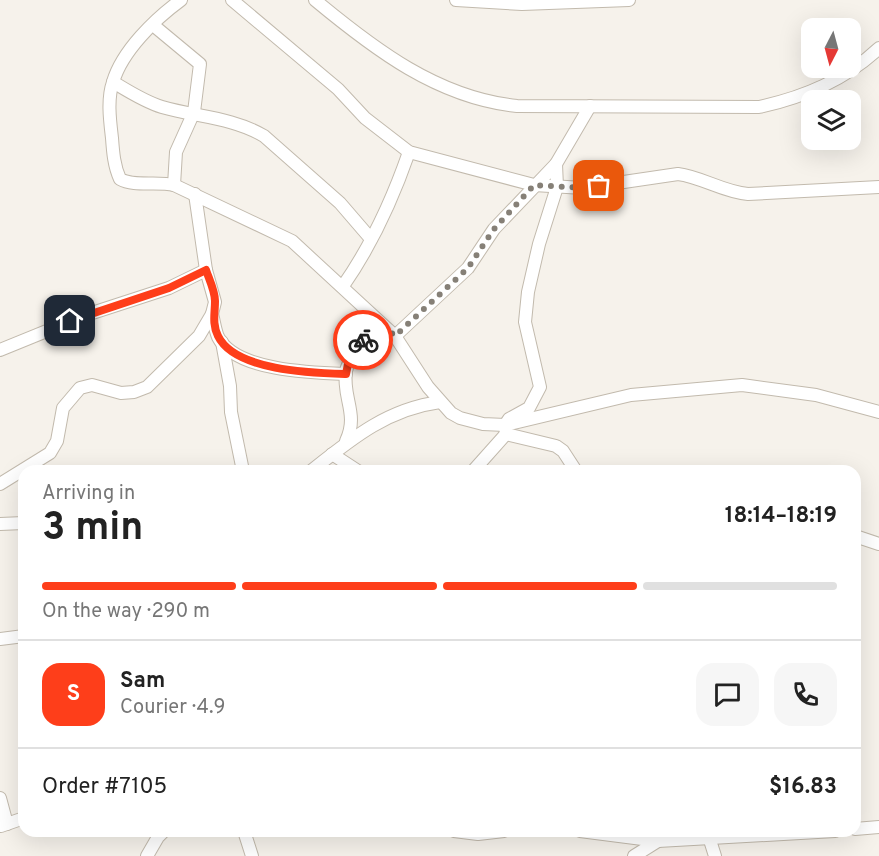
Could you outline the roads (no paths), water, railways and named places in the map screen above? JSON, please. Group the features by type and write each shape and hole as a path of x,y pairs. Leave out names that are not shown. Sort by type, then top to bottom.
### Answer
{"street":[{"path":"180,0 163,6 153,25 133,47 112,82 110,118 114,158 120,179 125,182 159,182 174,185 292,241 392,333 407,358 440,402 460,418 556,446 563,451 572,465"},
{"path":"232,0 338,89 365,118 409,152 534,185 557,187 583,188 678,174 692,176 734,193 748,194 879,188"},
{"path":"315,0 345,25 406,68 459,94 506,105 759,107 782,102 828,85 851,72 879,48"},
{"path":"456,0 522,4 629,0"},
{"path":"153,25 200,64 194,112 176,152 174,185"},
{"path":"112,82 162,107 194,112 251,129 264,136 340,202 371,239"},
{"path":"364,339 392,333 468,268 494,229 556,164 590,106"},
{"path":"343,286 361,261 399,180 409,152"},
{"path":"478,465 505,430 509,418 529,408 540,387 525,322 528,292 539,244 557,187 556,164"},
{"path":"31,465 50,453 57,441 63,408 80,388 92,385 121,393 134,392 147,387 199,336 212,314 215,302 206,270 195,194"},
{"path":"0,350 86,315 169,288 206,270"},
{"path":"346,441 352,428 352,418 346,374 349,359 364,339 365,309"},
{"path":"212,314 230,386 231,412 242,465"},
{"path":"199,336 220,340 237,354 255,363 311,373 346,374"},
{"path":"505,430 631,395 742,385 816,395 879,412"},
{"path":"318,465 346,441 402,410 440,402"},
{"path":"332,454 349,465"},
{"path":"0,484 18,473"},
{"path":"0,524 18,523"},
{"path":"861,538 879,544"},
{"path":"0,639 18,637"},
{"path":"0,798 3,825 18,820"},
{"path":"861,828 879,827"},
{"path":"147,856 158,837"},
{"path":"246,837 252,856"},
{"path":"629,837 658,841"},
{"path":"640,854 658,841 674,837"},
{"path":"715,856 709,837 762,837"}]}
